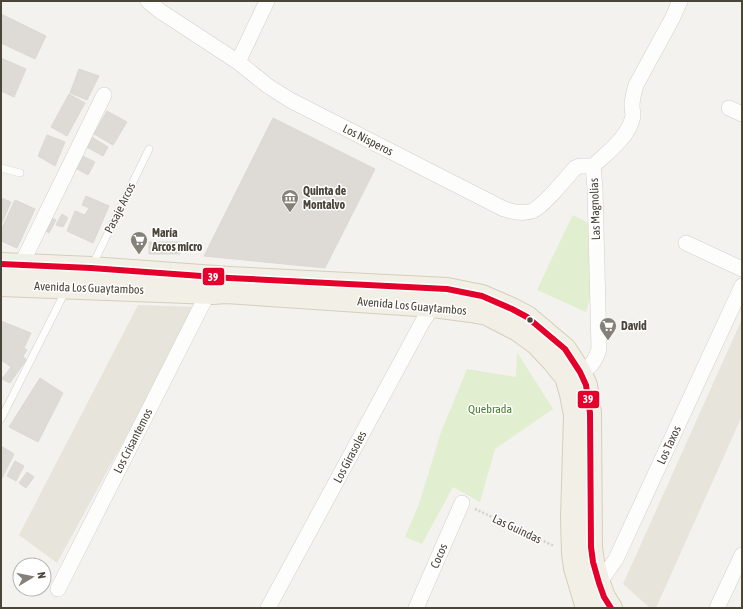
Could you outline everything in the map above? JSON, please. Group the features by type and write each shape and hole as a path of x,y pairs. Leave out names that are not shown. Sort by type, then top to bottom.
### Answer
{"main road":[{"name":"Avenida Los Guaytambos","path":"11,265 91,268 221,287 433,306 487,314 523,323"},
{"name":"Avenida Los Guaytambos","path":"1,285 67,288 221,287 447,289 482,296 512,309 536,343 553,361 586,385 590,413 591,547 593,562 587,608"},
{"name":"Avenida Los Guaytambos","path":"573,375 572,394 575,415 572,518 575,568 604,596 611,608"}],"street":[{"name":"Los Nisperos","path":"148,1 160,11 238,62 268,86 290,100 504,209 514,212 532,211 540,206 575,168 580,166 593,166"},
{"path":"238,62 266,1"},
{"name":"Las Magnolias","path":"573,375 590,367 596,359 600,349 593,166 616,144 624,135 629,126 632,116 633,94 636,85 680,1"},
{"path":"11,265 104,95"},
{"path":"686,243 742,269"},
{"name":"Los Taxos","path":"590,583 616,559 742,286"},
{"name":"Los Crisantemos","path":"58,589 221,287"},
{"name":"Los Girasoles","path":"268,608 423,321 433,306"},
{"name":"Cocos","path":"416,608 462,503"},
{"path":"717,608 742,555"}],"lane":[{"name":"Pasaje Arcos","path":"91,268 148,149"},
{"path":"1,168 20,173"},
{"path":"1,419 67,288"}],"path":[{"name":"Las Guindas","path":"462,503 573,554"}],"shaded area":[{"path":"138,305 197,307 57,563 52,559 52,557 49,557 19,535"},
{"path":"742,319 742,416 656,608 650,608 623,584"}],"green space":[{"path":"573,215 590,224 591,294 586,312 537,290"},
{"name":"Quebrada","path":"517,352 553,409 495,449 480,502 453,487 422,544 405,537 419,504 441,432 467,369 516,377"}],"building":[{"path":"1,14 46,36 35,59 1,43"},
{"path":"1,58 26,69 14,97 1,91"},
{"path":"79,69 99,76 87,100 70,93"},
{"path":"69,94 85,103 67,136 51,127"},
{"path":"107,111 127,122 113,145 94,134"},
{"name":"Quinta de Montalvo","path":"273,118 375,169 325,268 204,256"},
{"path":"47,135 65,142 55,166 38,156"},
{"path":"90,136 108,147 103,156 85,146"},
{"path":"78,154 95,162 88,175 72,166"},
{"path":"86,196 109,206 93,243 67,231 75,211 85,215 89,208 82,205"},
{"path":"1,198 11,202 1,225"},
{"path":"15,200 35,209 17,248 1,241 1,230"},
{"path":"62,214 68,218 63,227 56,225"},
{"path":"50,217 56,220 49,233 43,229"},
{"path":"149,242 180,242 180,254 149,254"},
{"path":"1,321 31,333 24,348 27,350 23,356 26,360 10,383 2,379 11,367 1,360"},
{"path":"40,378 63,393 38,442 9,427"},
{"path":"1,446 14,454 1,480"},
{"path":"15,461 24,466 16,481 7,476"},
{"path":"27,472 34,477 26,488 19,483"}],"transit line":[{"name":"39","path":"1,264 91,268 229,278 447,289 482,296 527,317 565,349 580,372 586,385 590,413 591,547 593,562 599,583 604,597 611,608"}],"place":[{"name":"Quinta de Montalvo","path":"290,213"},
{"name":"María Arcos micro","path":"139,255"},
{"name":"David","path":"608,341"}]}
